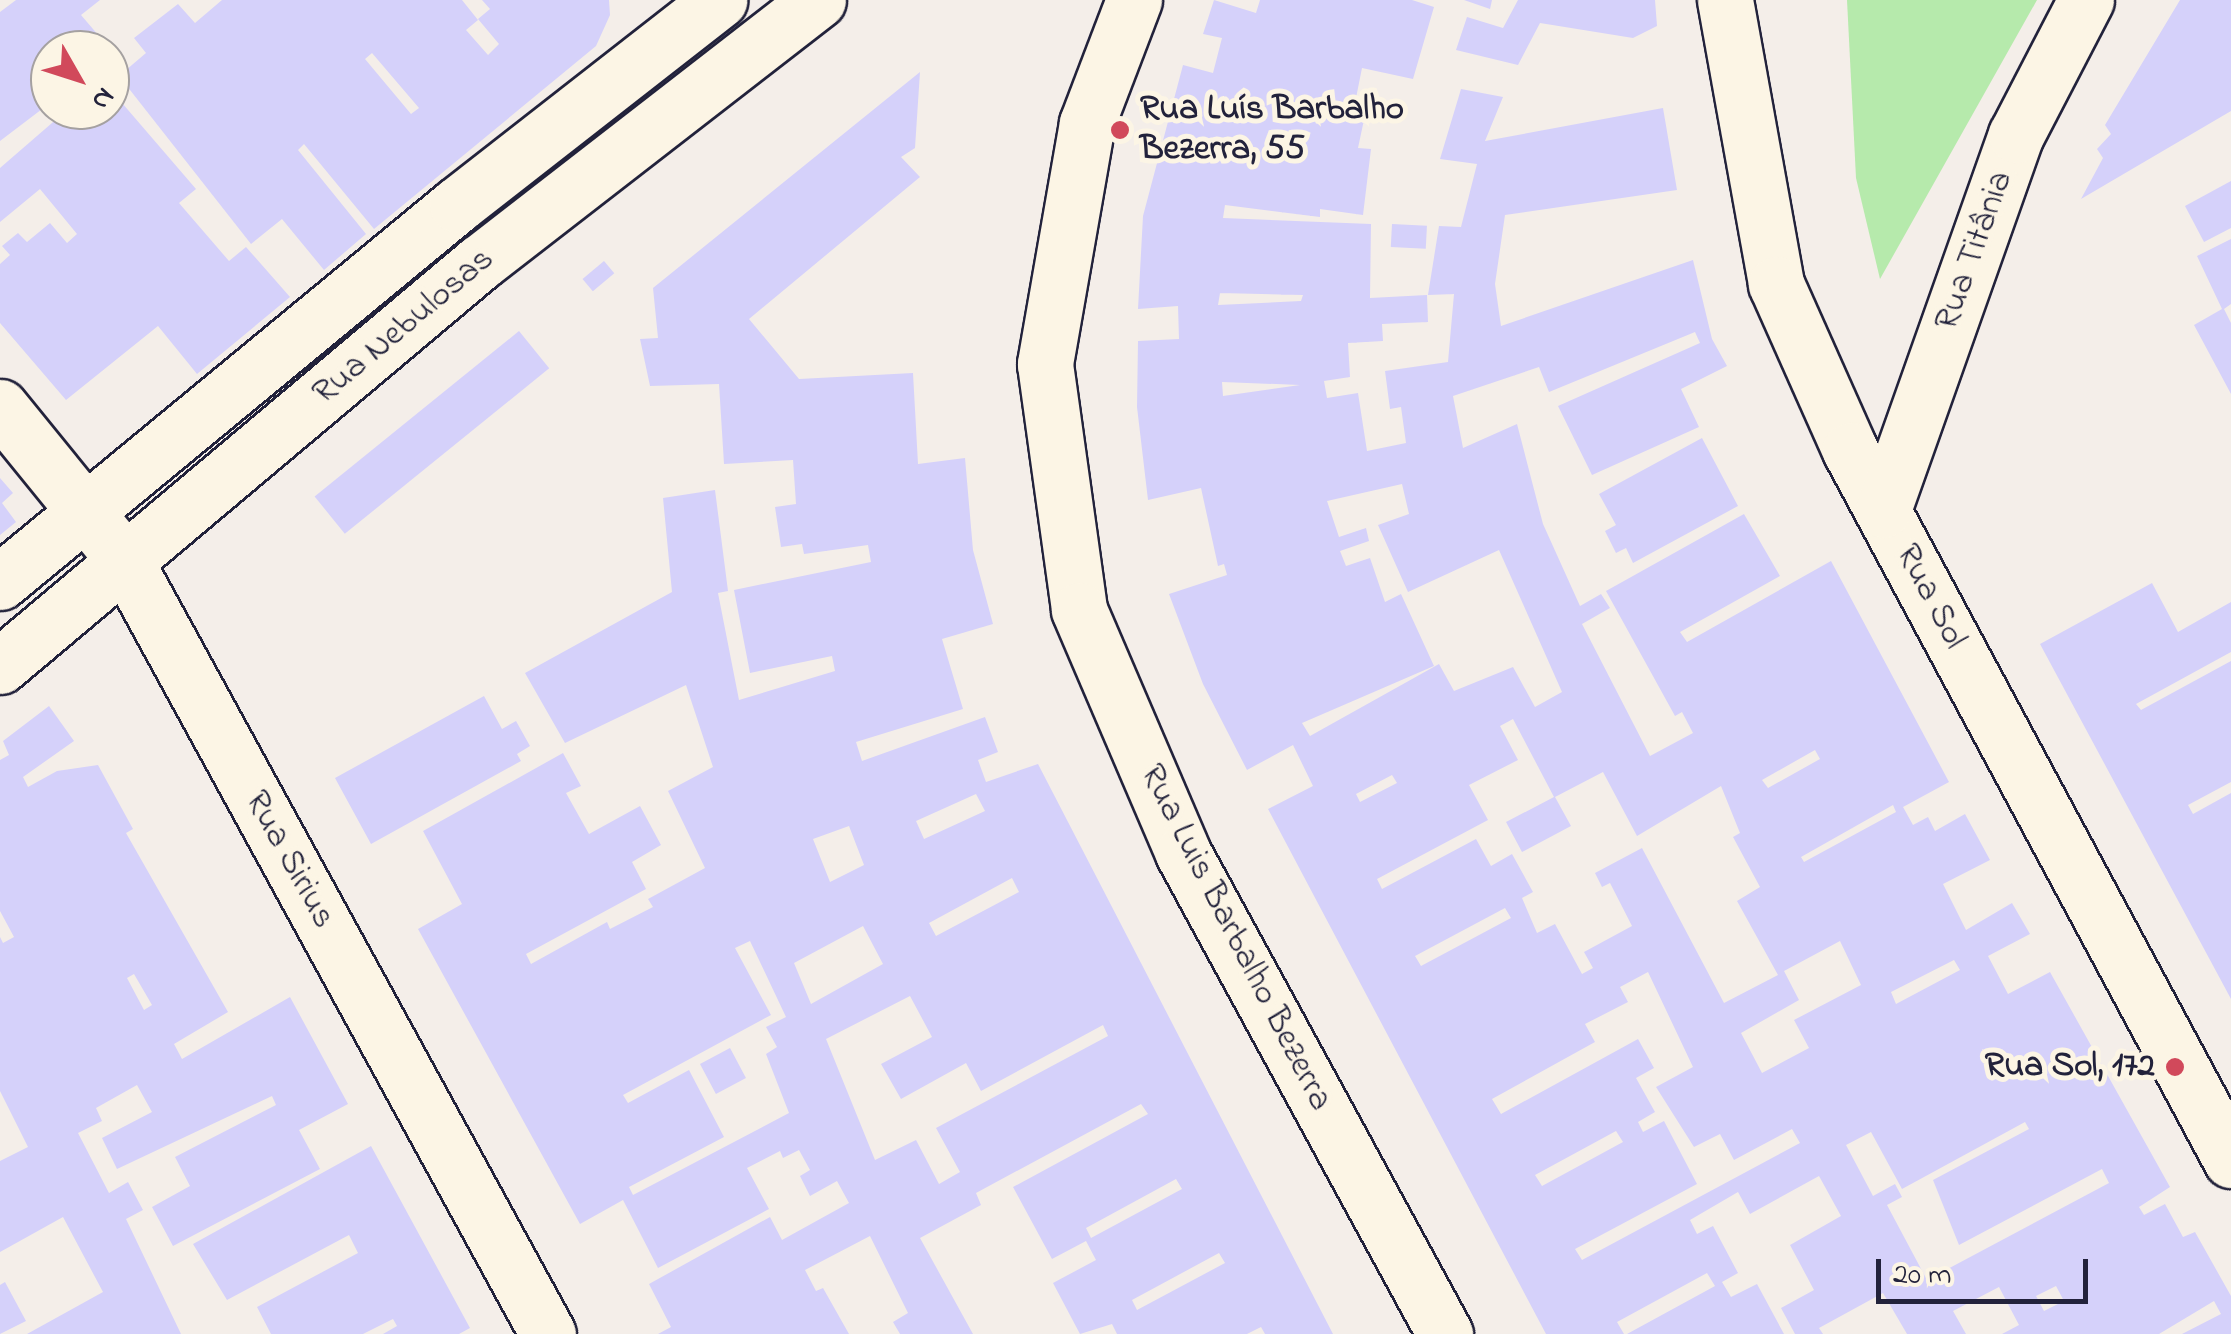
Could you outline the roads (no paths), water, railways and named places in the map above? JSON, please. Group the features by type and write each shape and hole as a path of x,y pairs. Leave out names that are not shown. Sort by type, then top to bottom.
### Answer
{"street":[{"name":"Rua Nebulosas","path":"0,666 479,263 818,0"},
{"name":"Rua Luis Barbalho Bezerra","path":"1134,0 1087,123 1045,364 1080,610 1183,853 1445,1334"},
{"name":"Rua Sol","path":"1725,0 1776,284 1883,510 2231,1160"},
{"name":"Rua Titânia","path":"1883,510 2016,135 2086,0"},
{"name":"Rua Nebulosas","path":"0,582 701,5"},
{"path":"701,5 739,62"},
{"name":"Rua Sirius","path":"0,407 124,561 548,1334"}],"place":[{"name":"Rua Luís Barbalho Bezerra, 55","path":"1120,130"},
{"name":"Rua Sol, 172","path":"2175,1067"}]}
